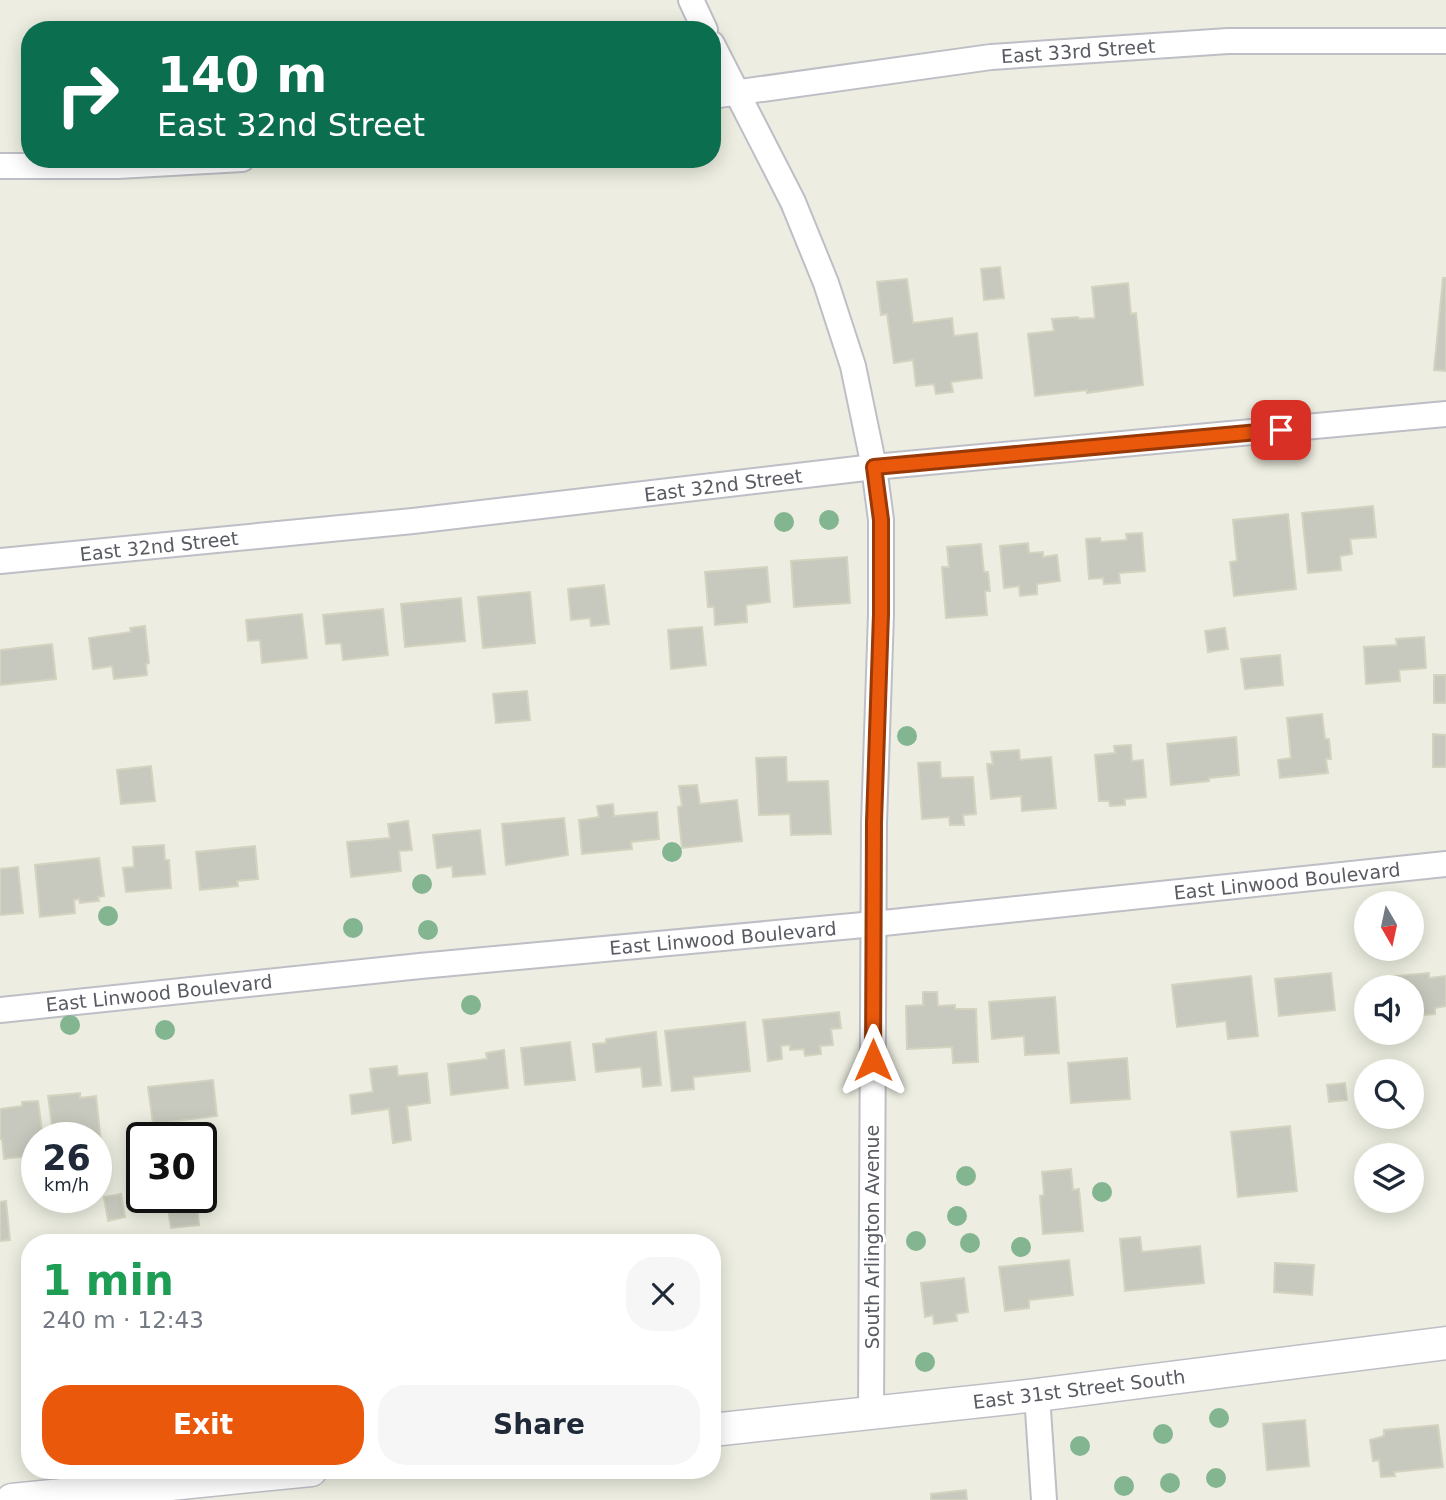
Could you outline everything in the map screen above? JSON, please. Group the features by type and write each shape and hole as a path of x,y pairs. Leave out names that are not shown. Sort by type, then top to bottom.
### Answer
{"street":[{"path":"691,0 701,21"},
{"name":"East 33rd Street","path":"724,94 1019,55 1228,41 1446,41"},
{"name":"South Arlington Avenue","path":"724,94 793,202 826,283 853,366 874,467 881,520 881,614 874,822 871,1414"},
{"path":"0,166 21,166"},
{"name":"East 32nd Street","path":"0,561 413,521 874,467 1446,414"},
{"name":"East Linwood Boulevard","path":"0,1010 434,964 874,924 1446,864"},
{"name":"East 31st Street South","path":"721,1429 1037,1395 1446,1343"},
{"path":"1037,1395 1044,1500"},
{"path":"12,1500 221,1479"}],"building":[{"path":"1000,267 1004,298 984,300 981,269"},
{"path":"1443,278 1446,278 1446,371 1434,370"},
{"path":"907,279 913,323 952,318 954,336 977,333 982,378 951,382 953,392 936,394 934,384 916,386 913,360 894,363 887,314 881,315 877,282"},
{"path":"1128,283 1131,314 1136,313 1143,385 1087,393 1087,390 1035,396 1028,334 1054,331 1052,319 1095,318 1092,287"},
{"path":"1373,506 1376,537 1350,539 1352,554 1340,556 1341,570 1308,573 1302,513"},
{"path":"1288,514 1296,589 1234,596 1230,562 1237,561 1233,520"},
{"path":"1142,533 1145,571 1119,573 1120,583 1104,584 1103,578 1089,579 1086,539 1100,538 1101,542 1127,540 1126,534"},
{"path":"1028,543 1029,553 1043,552 1043,557 1057,555 1060,581 1037,584 1037,594 1020,596 1019,586 1004,588 1000,546"},
{"path":"981,544 984,572 988,572 990,591 985,591 987,615 946,618 942,567 949,567 947,547"},
{"path":"847,557 850,603 794,607 791,561"},
{"path":"767,567 770,602 746,605 747,622 715,625 714,607 708,607 705,572"},
{"path":"604,585 609,624 591,626 590,618 571,620 568,589"},
{"path":"530,592 535,643 483,648 478,597"},
{"path":"461,598 465,641 405,647 401,604"},
{"path":"383,609 388,655 343,660 341,643 326,644 323,615"},
{"path":"302,614 307,658 262,663 260,640 248,641 246,620"},
{"path":"145,626 149,663 146,664 147,675 114,679 112,666 93,669 89,638 131,632 130,628"},
{"path":"702,627 706,665 671,669 668,630"},
{"path":"1225,628 1228,649 1208,652 1205,631"},
{"path":"1424,637 1426,668 1399,670 1400,681 1366,684 1364,647 1397,645 1396,639"},
{"path":"52,644 56,679 0,685 0,650"},
{"path":"1280,655 1283,685 1245,689 1241,659"},
{"path":"1434,675 1446,675 1446,703 1434,703"},
{"path":"527,691 530,720 496,723 493,694"},
{"path":"1322,714 1325,739 1329,739 1331,759 1326,759 1328,773 1280,778 1278,760 1291,758 1287,718"},
{"path":"1433,734 1446,735 1446,767 1433,767"},
{"path":"1236,737 1239,775 1171,785 1167,744"},
{"path":"1131,745 1132,761 1143,760 1146,797 1125,799 1125,805 1110,806 1109,801 1099,801 1095,755 1115,753 1114,746"},
{"path":"1019,750 1020,760 1051,757 1056,808 1022,811 1021,796 991,799 987,764 993,764 991,752"},
{"path":"786,757 787,782 828,781 831,834 791,835 790,814 759,815 756,758"},
{"path":"940,762 941,778 973,777 976,814 963,815 964,825 950,825 949,817 922,819 918,763"},
{"path":"151,766 155,801 121,804 117,770"},
{"path":"697,785 700,804 737,800 742,841 682,848 678,810 678,807 682,806 679,786"},
{"path":"613,804 614,816 657,812 659,839 631,842 632,849 582,854 579,820 599,817 597,806"},
{"path":"564,818 568,855 506,865 502,824"},
{"path":"408,821 412,850 399,851 401,871 351,877 347,842 390,838 388,824"},
{"path":"480,830 485,874 453,877 452,866 437,868 433,835"},
{"path":"164,845 165,860 169,860 171,888 126,892 123,868 134,867 133,847"},
{"path":"255,846 258,879 237,881 238,886 200,890 196,852"},
{"path":"99,858 104,896 98,897 99,901 80,903 79,899 74,900 75,913 40,917 35,865"},
{"path":"18,867 23,913 0,915 0,869"},
{"path":"1331,973 1335,1010 1279,1016 1275,979"},
{"path":"1429,973 1429,978 1446,976 1446,1006 1435,1008 1435,1014 1424,1015 1424,975 1408,975"},
{"path":"1251,976 1258,1036 1228,1039 1226,1021 1177,1027 1172,985"},
{"path":"923,992 937,992 938,1006 955,1005 955,1009 976,1009 978,1062 953,1063 952,1047 907,1049 906,1006 923,1005"},
{"path":"1055,997 1059,1053 1025,1055 1024,1036 992,1039 989,1002"},
{"path":"839,1012 841,1028 831,1029 833,1045 820,1046 821,1054 805,1056 804,1049 790,1050 790,1045 781,1046 782,1059 768,1061 763,1020"},
{"path":"745,1022 750,1071 693,1077 694,1089 672,1091 665,1031"},
{"path":"656,1032 661,1085 643,1087 641,1067 596,1072 593,1044 606,1043 606,1039"},
{"path":"570,1042 575,1080 525,1085 521,1048"},
{"path":"504,1050 508,1088 451,1095 448,1064 487,1059 486,1053"},
{"path":"1127,1058 1130,1099 1071,1103 1068,1063"},
{"path":"397,1066 398,1076 427,1073 430,1103 407,1106 411,1140 393,1143 389,1109 352,1114 350,1095 373,1092 370,1069"},
{"path":"213,1080 217,1116 153,1122 148,1087"},
{"path":"1345,1083 1347,1100 1329,1102 1327,1085"},
{"path":"80,1093 80,1098 96,1096 99,1122 51,1122 48,1096"},
{"path":"38,1101 41,1122 21,1122 21,1157 4,1159 0,1139 0,1109 22,1106 22,1102"},
{"path":"1290,1126 1297,1191 1238,1197 1231,1132"},
{"path":"1071,1169 1073,1190 1079,1189 1083,1231 1043,1234 1040,1196 1044,1195 1042,1172"},
{"path":"121,1194 125,1217 108,1221 107,1213 112,1213 112,1196"},
{"path":"6,1201 10,1240 0,1241 0,1202"},
{"path":"169,1213 198,1213 199,1225 171,1228"},
{"path":"1140,1237 1142,1252 1200,1246 1204,1283 1125,1291 1120,1239"},
{"path":"1069,1260 1073,1295 1029,1300 1029,1308 1005,1311 999,1267"},
{"path":"1275,1263 1314,1265 1312,1295 1274,1292"},
{"path":"964,1278 968,1312 956,1314 957,1321 934,1324 933,1315 925,1317 921,1283"},
{"path":"1305,1420 1309,1466 1267,1470 1263,1424"},
{"path":"1438,1425 1443,1467 1394,1472 1395,1476 1381,1477 1379,1460 1373,1461 1370,1440 1384,1436 1384,1430"},
{"path":"966,1490 967,1500 931,1500 931,1494"}],"route":[{"path":"873,1060 874,822 881,614 881,520 874,467 1281,430"}]}
